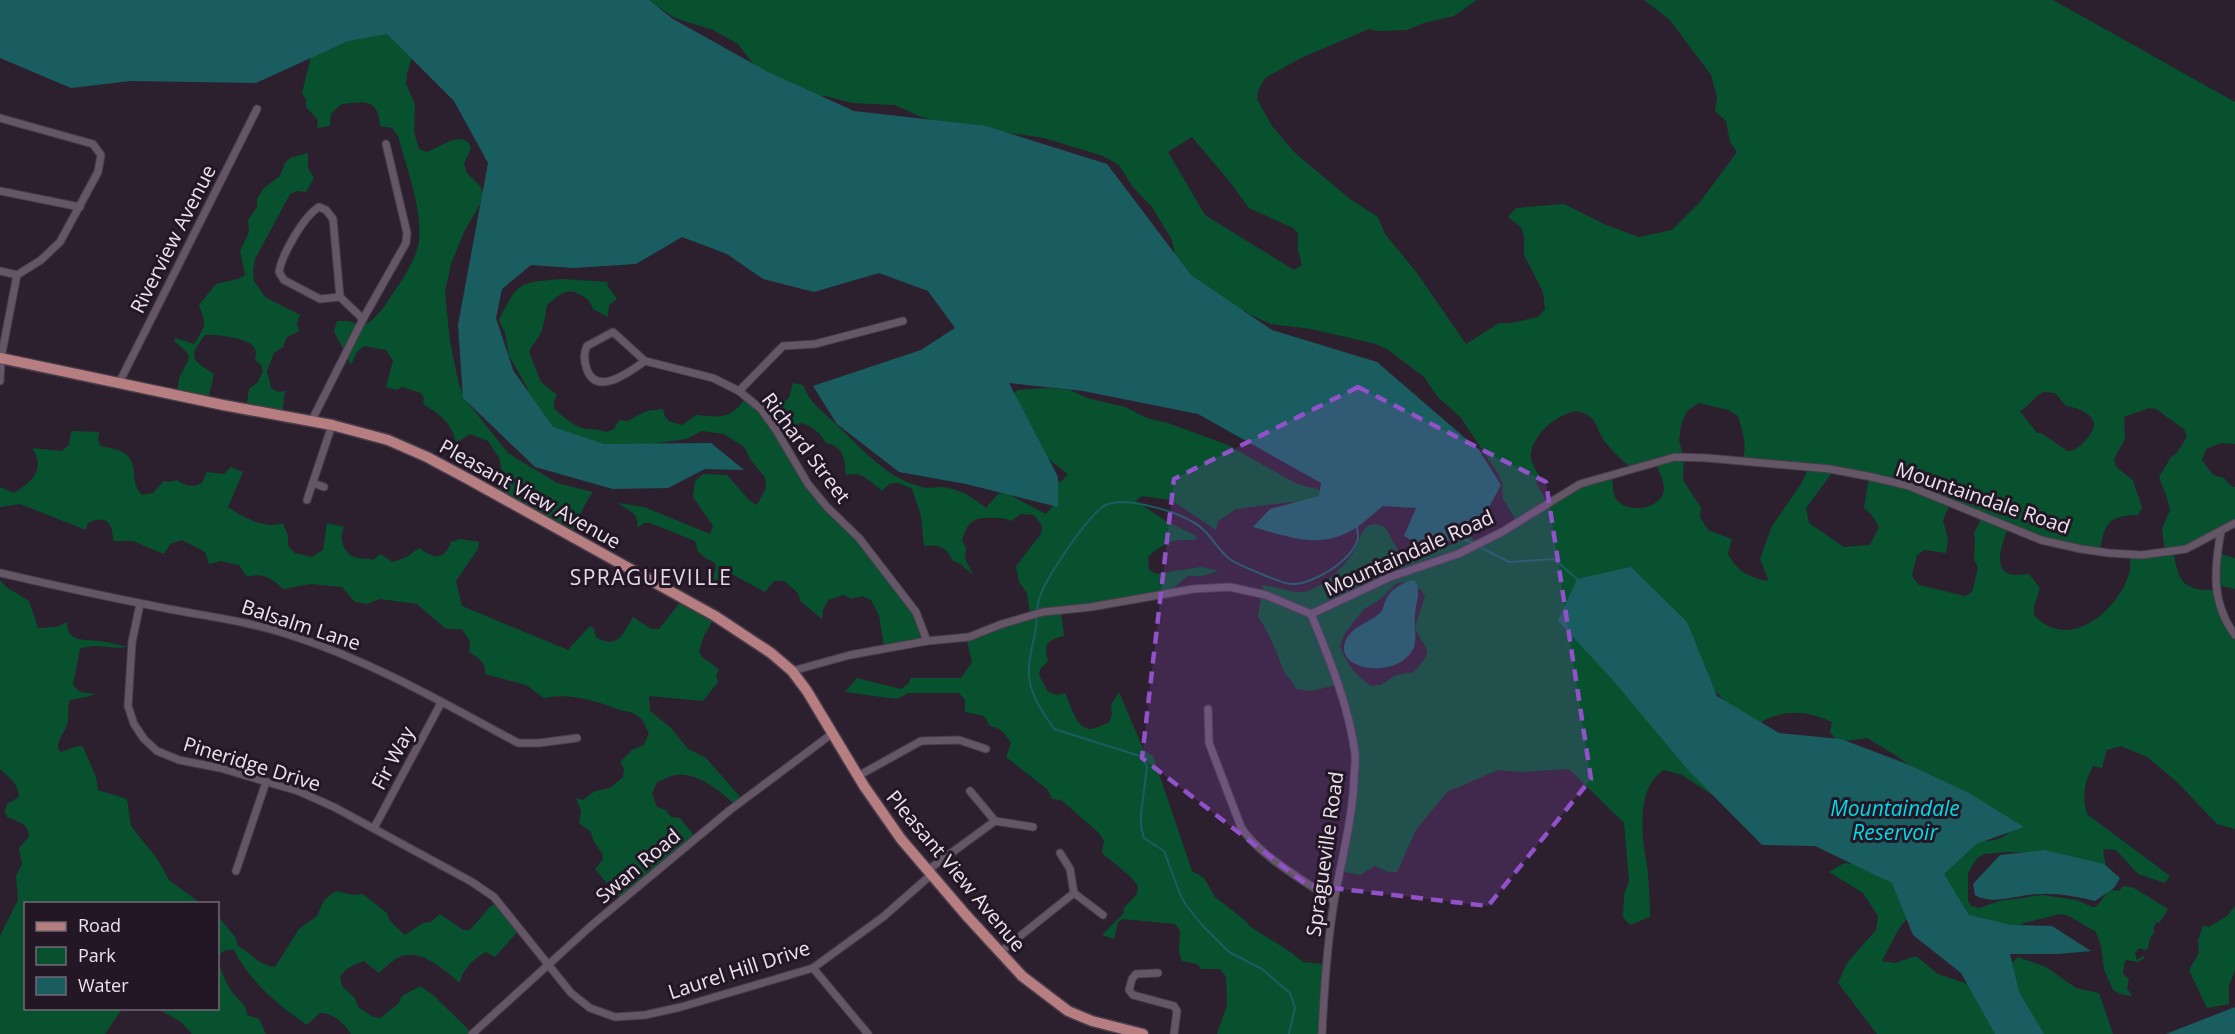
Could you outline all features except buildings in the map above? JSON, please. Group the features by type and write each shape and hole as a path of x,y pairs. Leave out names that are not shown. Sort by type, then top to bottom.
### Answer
{"main road":[{"name":"Pleasant View Avenue","path":"1,358 332,425 388,440 462,475 715,616 771,653 792,671 807,691 858,776 901,838 1022,976 1068,1011 1092,1021 1143,1034"}],"street":[{"name":"Riverview Avenue","path":"119,383 257,109"},
{"path":"0,118 93,144 101,155 98,172 60,242 41,260 17,275 0,271"},
{"path":"311,422 363,319 406,243 407,233 386,144"},
{"path":"0,191 80,207"},
{"path":"340,297 320,299 284,280 279,272 281,262 310,212 319,207 326,210 333,219 340,297 363,319"},
{"path":"0,381 1,358 17,275"},
{"path":"739,392 783,346 815,344 903,321"},
{"name":"Richard Street","path":"645,362 612,381 605,382 592,378 584,360 585,350 593,341 613,332 645,362 713,378 739,392 761,409 808,484 827,507 859,538 916,612 927,641"},
{"path":"307,500 332,425"},
{"name":"Mountaindale Road","path":"792,671 850,655 927,641 969,638 1002,624 1043,612 1091,608 1192,589 1230,587 1266,595 1311,614 1390,578 1458,554 1502,532 1580,484 1675,457 1830,469 1872,477 1909,486 2041,540 2090,550 2142,555 2162,554 2186,549 2235,523"},
{"path":"313,483 324,487"},
{"path":"2221,531 2215,589 2223,615 2235,635"},
{"name":"Balsalm Lane","path":"0,573 140,604 242,621 291,635 338,651 383,671 518,743 539,744 577,738"},
{"name":"Pineridge Drive","path":"140,604 132,642 128,706 134,724 144,739 158,751 179,760 220,768 298,791 374,828 472,882 494,897 549,964"},
{"name":"Spragueville Road","path":"1311,614 1325,648 1349,721 1355,755 1353,795 1346,849 1334,901 1326,960 1322,1034"},
{"name":"Fir Way","path":"374,828 441,703"},
{"path":"1208,709 1209,743 1247,838 1334,901"},
{"name":"Swan Road","path":"472,1034 592,925 730,810 833,733"},
{"path":"858,776 921,741 959,740 986,749"},
{"path":"236,871 266,782"},
{"path":"970,791 995,821 1033,827"},
{"name":"Laurel Hill Drive","path":"549,964 571,993 590,1008 615,1017 645,1015 681,1007 813,968 882,917 930,872 995,821"},
{"path":"1060,853 1070,869 1074,893 1103,915"},
{"path":"1000,952 1074,893"},
{"path":"813,968 868,1034"},
{"path":"1158,973 1137,974 1132,979 1129,990 1133,995 1174,1006 1177,1011 1174,1034"}],"highlighted area":[{"path":"1358,387 1546,482 1591,779 1488,906 1307,885 1142,758 1174,479"}],"green space":[{"path":"648,0 1477,0 1454,16 1424,23 1407,30 1369,29 1301,58 1265,78 1258,91 1257,99 1272,126 1294,152 1350,199 1378,217 1385,234 1417,273 1466,344 1499,323 1511,323 1538,317 1545,309 1543,292 1524,255 1524,236 1521,227 1508,217 1516,208 1564,204 1606,225 1639,237 1672,230 1700,202 1737,152 1730,142 1726,121 1715,111 1717,98 1711,75 1669,19 1644,0 2053,0 2235,102 2235,444 2221,443 2206,449 2202,460 2213,475 2224,478 2235,487 2235,522 2173,551 2177,570 2184,582 2195,589 2214,590 2235,636 2235,829 2217,824 2177,782 2147,757 2121,746 2107,750 2102,768 2093,766 2090,772 2084,796 2087,814 2170,876 2165,883 2138,874 2116,850 2103,849 2106,870 2037,853 2007,852 1984,854 1977,858 1968,873 1968,901 1971,906 1979,908 2000,901 2042,895 2077,900 2096,907 2109,890 2119,891 2123,886 2134,888 2168,909 2160,922 2156,923 2148,948 2145,950 2139,948 2135,953 2137,960 2143,956 2145,958 2138,962 2126,960 2123,974 2129,979 2127,988 2132,996 2120,994 2113,990 2104,969 2101,946 2096,932 2069,916 2060,914 2024,923 2005,932 1984,936 1939,895 1944,862 1972,841 1989,841 2000,838 2013,828 1977,812 1867,738 1844,741 1836,739 1830,732 1832,722 1804,713 1786,713 1759,723 1730,706 1710,686 1723,802 1682,775 1664,770 1650,784 1644,804 1642,826 1648,872 1650,917 1630,925 1623,917 1624,895 1629,881 1624,823 1569,769 1519,772 1498,770 1447,792 1416,830 1397,872 1388,872 1375,866 1360,875 1340,871 1346,841 1354,754 1347,718 1336,685 1312,691 1296,689 1285,674 1269,635 1258,616 1263,585 1301,592 1319,586 1347,560 1363,531 1371,525 1385,527 1400,554 1404,558 1413,558 1471,536 1477,543 1516,520 1503,499 1502,482 1499,475 1461,418 1437,396 1424,377 1387,349 1376,344 1311,329 1271,324 1245,310 1242,312 1178,268 1172,240 1152,207 1132,186 1119,165 1103,156 1044,138 943,123 919,116 895,105 852,103 826,96 798,96 765,79 738,44 713,30 675,18","holes":["1192,137 1249,208 1293,228 1298,233 1298,250 1302,265 1294,270 1205,215 1168,152","2045,392 2055,393 2066,406 2087,413 2094,423 2089,437 2076,449 2067,451 2041,433 2037,433 2020,411 2038,395","1699,403 1728,410 1738,416 1740,422 1744,443 1743,460 1809,467 1801,484 1772,526 1760,559 1767,581 1739,569 1728,554 1732,539 1708,530 1700,517 1701,508 1683,480 1684,457 1679,441 1681,425 1687,411","2149,408 2156,409 2184,429 2187,437 2159,477 2170,510 2162,529 2165,551 2130,554 2129,574 2122,590 2102,615 2075,629 2061,630 2047,625 2034,615 2040,588 2029,574 2010,574 2001,566 2000,553 2009,527 2081,549 2100,549 2104,533 2110,522 2128,515 2138,515 2142,508 2133,480 2116,467 2114,459 2125,439 2124,417","1576,411 1589,416 1595,422 1605,442 1630,467 1656,463 1664,484 1664,491 1657,502 1637,508 1624,505 1615,497 1612,475 1579,483 1547,502 1536,483 1539,475 1534,467 1531,452 1542,431 1562,416","1834,470 1869,477 1864,508 1872,515 1879,527 1870,545 1844,547 1809,523 1806,508","1950,504 1982,517 1974,533 1974,559 1978,568 1972,592 1965,596 1919,585 1912,576 1917,555 1925,550 1946,553 1948,539 1943,520","1409,582 1420,589 1425,596 1415,627 1427,653 1414,672 1396,675 1381,685 1371,686 1352,669 1340,646 1345,633 1364,609 1378,601 1397,583"]},
{"path":"370,31 398,35 412,57 406,84 415,104 414,132 419,149 427,152 452,140 463,139 469,143 471,148 464,164 467,173 481,187 483,199 464,232 451,264 445,292 450,342 459,385 465,399 508,453 557,483 593,492 570,536 494,495 503,476 499,458 488,441 470,434 456,443 452,430 440,415 423,404 424,398 421,393 402,387 396,390 386,387 393,361 386,350 364,346 357,352 351,365 334,331 337,321 349,321 362,326 376,316 406,273 416,253 419,240 418,211 414,194 398,136 392,128 380,126 376,109 369,104 359,102 342,104 331,114 330,126 317,128 318,120 306,107 306,100 302,93 312,52"},
{"path":"308,153 308,168 314,178 306,192 297,191 290,194 255,259 253,271 254,281 265,297 300,315 297,325 299,331 287,337 283,347 274,353 267,371 271,388 278,392 285,391 282,415 246,409 249,389 258,382 263,371 261,365 255,360 256,351 253,346 230,337 205,335 194,354 197,362 214,374 208,400 177,395 179,378 189,357 185,350 174,341 176,338 194,344 204,325 199,305 216,284 245,275 240,251 249,232 248,220 257,207 257,199 264,188 280,176 285,163 290,158"},
{"path":"562,279 608,282 607,285 617,299 609,305 608,317 593,309 587,299 576,292 567,292 559,296 547,305 541,331 529,352 541,382 557,395 554,408 578,427 607,432 614,429 619,420 627,421 647,411 663,409 667,419 682,425 696,415 724,416 730,414 746,398 766,415 778,400 785,401 789,398 793,383 803,385 820,410 875,461 897,477 924,488 941,487 959,491 986,508 998,494 1006,493 1046,514 1055,503 1054,483 1062,481 1068,474 1012,431 1003,411 1017,390 1049,388 1070,390 1087,398 1125,407 1147,418 1168,423 1228,445 1300,485 1326,494 1314,502 1291,502 1236,509 1218,521 1216,530 1171,500 1142,496 1136,501 1164,520 1195,535 1197,539 1174,541 1158,549 1148,557 1149,570 1156,574 1201,567 1219,571 1202,576 1188,576 1171,590 1061,612 1064,636 1050,641 1046,647 1048,661 1040,669 1039,675 1048,692 1057,695 1065,693 1074,715 1085,728 1095,728 1109,723 1112,714 1111,705 1119,692 1144,751 1153,756 1192,871 1204,878 1215,897 1249,926 1303,962 1323,964 1318,1034 1217,1034 1227,1005 1226,977 1220,969 1201,969 1197,964 1182,961 1179,953 1180,931 1175,924 1123,919 1118,922 1114,939 1102,935 1123,914 1124,908 1137,894 1138,886 1131,877 1102,853 1104,841 1099,833 1061,800 1052,799 1048,790 1006,757 1011,743 1007,736 990,726 984,716 965,712 965,700 959,693 908,693 897,699 845,692 857,678 901,689 908,684 911,678 961,678 972,662 966,637 1030,614 1027,593 1019,582 1016,566 1041,534 1042,526 1034,515 1021,514 1011,521 1002,518 981,518 969,524 962,540 966,548 965,558 973,575 959,563 953,561 948,552 942,548 924,546 921,516 912,489 893,483 882,491 860,475 846,476 844,459 837,447 826,443 812,428 800,423 780,436 800,472 857,536 913,608 925,639 884,647 879,615 871,600 862,596 852,599 844,595 828,600 822,619 801,602 798,593 784,581 774,581 765,592 728,572 721,575 712,589 710,582 716,568 715,564 698,551 695,541 650,523 644,523 637,528 635,515 618,503 644,507 710,534 713,526 693,497 695,481 703,474 727,475 750,501 757,505 766,488 765,477 752,462 744,447 724,434 702,431 686,439 637,446 588,444 550,428 531,399 527,387 509,356 505,333 499,320 511,297 522,286 537,281"},
{"path":"71,431 99,432 98,440 101,446 119,450 129,457 136,484 142,495 153,493 164,481 177,480 192,486 202,483 207,472 224,474 231,467 243,472 228,507 262,524 283,523 288,536 288,546 295,553 312,557 323,550 327,523 344,527 342,541 349,554 353,557 373,560 380,554 393,562 407,557 419,548 438,556 445,552 451,542 460,539 479,542 478,549 456,581 462,606 568,650 590,626 594,629 596,637 610,642 623,634 633,617 651,629 659,629 682,600 714,618 699,651 702,657 719,669 716,676 718,682 703,701 649,696 650,711 671,728 688,749 706,758 742,799 734,804 715,788 691,776 675,775 657,782 652,794 657,807 666,810 671,817 680,818 695,837 620,899 595,869 602,861 603,855 593,840 591,832 579,823 581,811 576,798 583,800 595,791 610,788 623,777 624,769 620,762 632,750 644,745 649,733 637,715 581,698 563,696 544,698 526,685 485,674 483,663 469,652 470,641 462,629 446,629 417,604 380,599 367,604 355,602 342,587 310,584 283,589 267,577 258,575 247,577 239,565 221,561 209,564 205,552 182,540 170,544 164,554 133,541 113,541 110,525 104,520 88,523 86,530 20,504 0,507 0,487 14,493 26,485 35,474 38,462 32,448 62,451 69,445"},
{"path":"2218,553 2235,558 2235,589 2217,585"},
{"path":"0,580 6,587 29,601 38,628 57,627 67,622 73,637 128,647 91,646 80,649 73,685 80,692 95,694 70,700 68,722 58,749 61,752 78,746 83,747 96,777 98,790 127,799 131,826 158,860 169,880 199,902 24,902 24,1010 121,1010 105,1034 0,1034 0,936 18,900 16,876 22,864 19,848 29,836 25,826 7,817 5,811 7,804 19,797 13,781 0,769"},
{"path":"1844,863 1878,871 1899,889 1915,908 1898,930 1882,961 1895,963 1916,956 1938,974 1971,985 2000,1034 1877,1034 1838,983 1847,963 1876,930 1878,916 1863,893 1829,872"},
{"path":"336,891 353,895 363,894 387,913 390,921 405,935 423,923 431,922 440,914 463,930 470,930 496,902 520,929 495,957 486,952 477,957 466,969 460,983 431,961 414,955 397,958 379,973 364,961 347,969 340,978 343,987 355,998 358,1007 373,1017 380,1018 398,1004 402,996 420,986 433,995 471,1032 469,1034 351,1034 338,1019 329,1015 320,1013 307,1025 286,1010 256,982 234,950 226,950 219,958 219,917 235,937 238,946 260,962 275,967 299,929 317,916 324,900"},
{"path":"2235,906 2235,971 2229,985 2229,1004 2207,1008 2189,970 2199,953 2198,940 2203,926 2209,927 2227,916"},
{"path":"2018,957 2046,967 2076,988 2099,993 2113,1034 2029,1034 2006,969"},
{"path":"219,958 225,979 232,992 244,1005 247,1015 259,1019 266,1034 192,1034 181,1022 160,1010 219,1010"}],"water":[{"path":"0,0 649,0 673,19 768,72 854,111 986,126 1107,164 1191,275 1272,330 1377,362 1479,450 1501,485 1489,507 1450,541 1417,543 1404,536 1416,508 1383,506 1360,525 1331,539 1293,538 1253,527 1270,509 1319,496 1321,483 1198,414 1083,391 1009,383 1058,477 1058,507 966,484 899,472 837,424 813,386 921,350 955,328 928,291 879,273 814,292 763,279 727,254 682,237 636,264 573,268 531,265 502,289 496,318 513,370 553,427 604,444 711,443 744,470 705,469 668,488 613,489 535,467 463,398 458,325 488,163 454,101 387,34 348,41 256,83 131,81 71,88 0,58"},
{"name":"Mountaindale Reservoir","path":"1631,567 1687,622 1717,696 1779,733 1841,739 1907,764 1969,793 2024,827 1976,844 1944,874 1969,915 2011,925 2052,926 2091,951 2010,954 2019,992 2044,1034 1995,1034 1961,973 1913,935 1892,883 1815,846 1762,845 1688,770 1612,679 1558,621 1577,579"},
{"path":"1412,580 1417,583 1418,592 1415,639 1414,647 1406,658 1395,665 1382,668 1357,665 1348,659 1344,651 1349,635 1380,613 1392,590"},
{"path":"2044,850 2104,864 2120,878 2114,888 2095,901 2054,894 2032,894 1998,900 1975,895 1973,884 2000,855"},
{"path":"2235,1007 2235,1034 2166,1034"}],"waterway":[{"path":"1289,1034 1295,1008 1290,993 1262,969 1229,952 1202,925 1180,894 1164,851 1144,838 1141,814 1147,767 1143,757 1054,729 1032,691 1029,664 1038,604 1044,587 1079,532 1107,504 1119,502 1147,505 1185,518 1204,530 1231,560 1260,574 1290,584 1309,581 1340,563 1355,546 1358,538 1357,525"},
{"path":"1450,541 1466,540 1509,562 1554,559 1577,579"}],"district":[{"name":"SPRAGUEVILLE","path":"651,578"}]}
